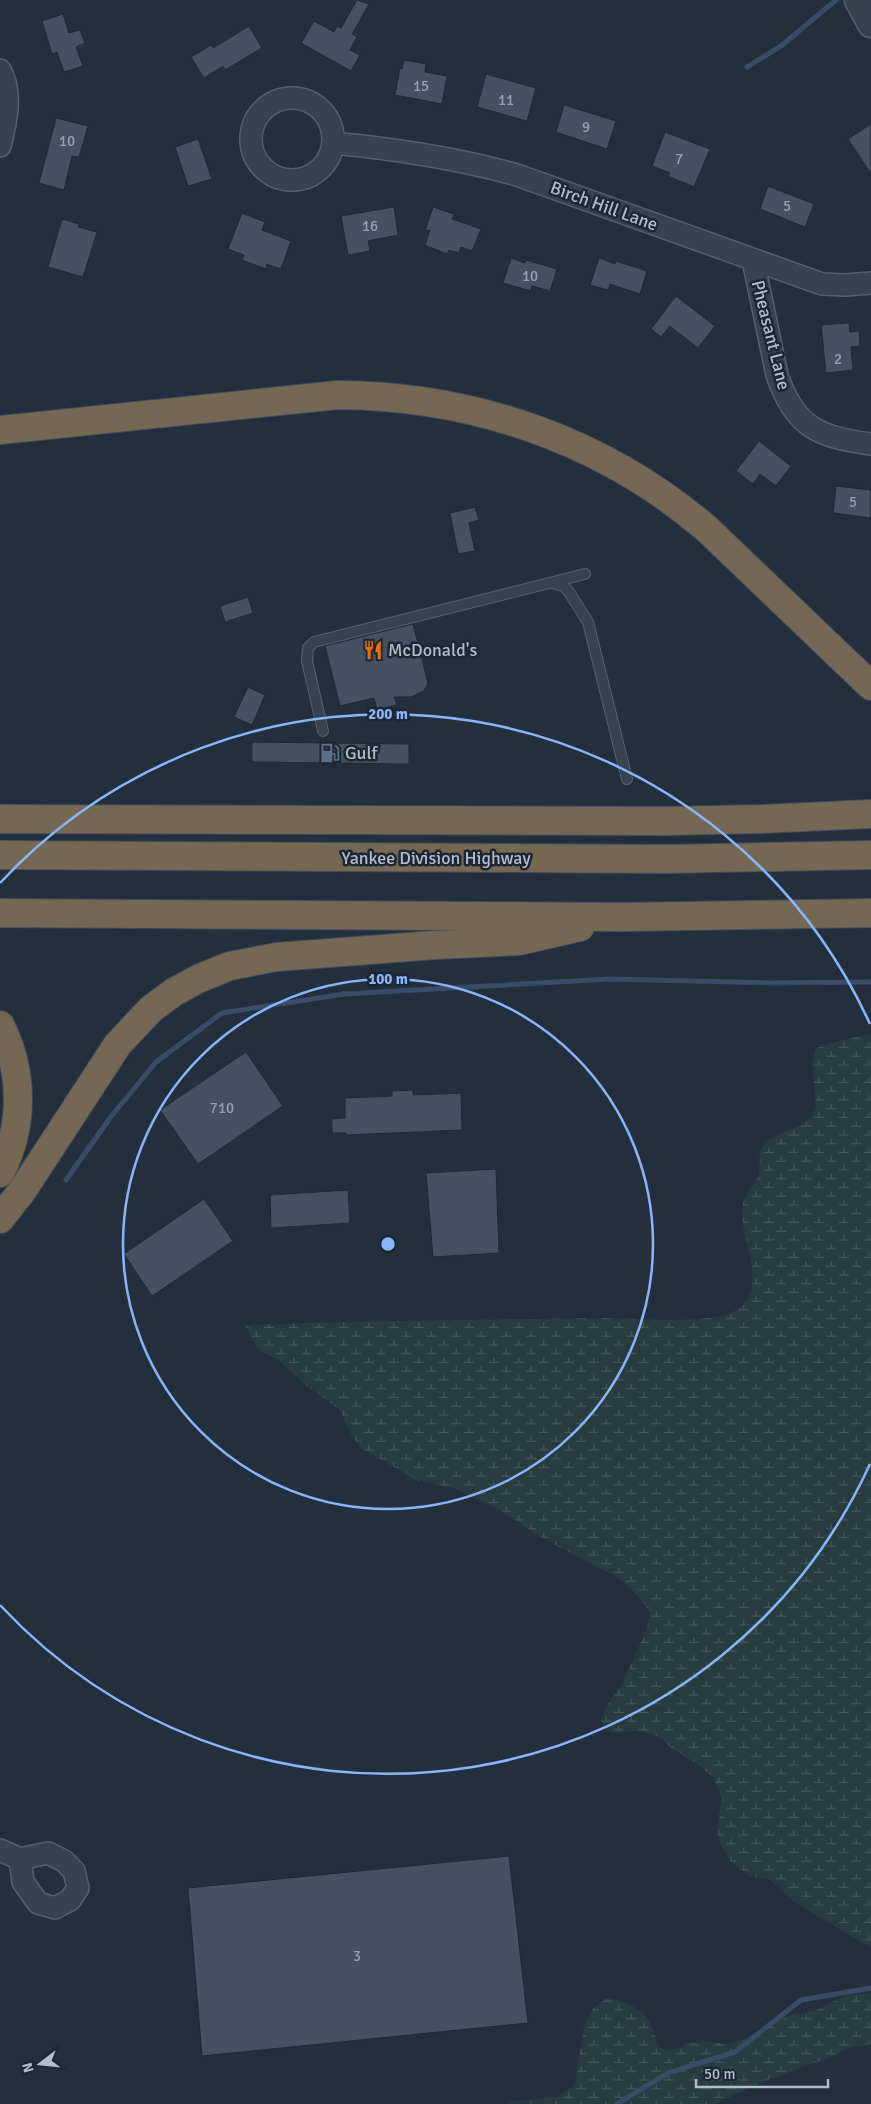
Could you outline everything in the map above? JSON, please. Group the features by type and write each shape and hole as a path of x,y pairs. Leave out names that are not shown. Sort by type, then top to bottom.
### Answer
{"highway":[{"path":"0,430 338,395 414,399 462,407 504,418 585,449 632,475 668,498 707,529 871,686"},
{"path":"0,818 666,821 761,820 871,814"},
{"name":"Yankee Division Highway","path":"0,855 666,859 871,855"},
{"path":"0,912 622,917 871,913"},
{"path":"0,1220 22,1192 118,1044 151,1009 182,987 200,978 230,966 265,959 435,945 520,941 622,917"},
{"path":"0,1025 10,1049 19,1095 12,1143 0,1173"}],"street":[{"path":"858,0 871,24"},
{"path":"0,70 3,76 8,103 0,146"},
{"name":"Birch Hill Lane","path":"333,143 488,166 517,174 822,284 871,283"},
{"name":"Pheasant Lane","path":"753,260 777,375 783,392 796,413 815,431 826,436 871,444"},
{"path":"0,1850 20,1858"}],"lane":[{"path":"323,731 307,660 308,648 314,642 585,574"},
{"path":"548,584 560,584 566,588 575,599 588,622 627,779"}],"green space":[{"path":"871,1035 871,1948 796,1903 770,1880 749,1876 730,1861 720,1843 717,1830 722,1799 713,1777 696,1763 654,1735 640,1731 611,1733 605,1729 602,1722 605,1708 622,1684 646,1631 651,1613 631,1588 620,1579 542,1538 500,1510 454,1488 418,1481 361,1448 352,1436 340,1410 304,1384 277,1359 258,1350 245,1325 592,1318 689,1320 730,1313 743,1304 749,1296 752,1286 752,1266 743,1224 742,1209 744,1198 758,1176 760,1150 770,1139 804,1123 813,1113 816,1107 812,1062 816,1048 858,1036"},
{"path":"848,1994 871,1994 871,2044 849,2048 828,2058 762,2082 715,2104 509,2104 512,2101 557,2097 575,2085 584,2026 594,2007 608,1998 627,2004 642,2012 652,2025 657,2044 666,2051 682,2047 687,2043 710,2042 729,2044 740,2041 779,2020 794,2014 815,2011"}],"building":[{"path":"357,0 369,4 352,34 357,37 350,50 360,55 351,71 301,43 314,21 334,32 337,26 341,28"},
{"path":"63,14 69,33 80,30 85,43 76,47 83,66 64,72 57,52 52,54 42,21"},
{"path":"249,26 262,48 225,70 223,66 204,78 191,57 211,45 213,48"},
{"path":"404,60 426,64 425,72 447,76 442,104 395,95 400,68 402,69"},
{"path":"486,74 536,88 527,121 477,107"},
{"path":"564,105 616,121 607,149 556,132"},
{"path":"56,118 88,126 79,157 72,156 64,190 39,183"},
{"path":"871,124 871,174 848,139"},
{"path":"665,132 710,149 694,187 668,176 670,173 652,166"},
{"path":"198,139 212,179 188,186 175,147"},
{"path":"768,186 814,204 805,227 760,209"},
{"path":"394,207 398,235 368,241 370,251 348,255 341,216"},
{"path":"433,207 454,214 452,219 481,229 472,251 461,247 459,253 449,250 447,254 425,245 430,230 425,231"},
{"path":"242,213 265,222 262,230 291,241 281,269 267,264 266,269 242,260 244,255 228,249"},
{"path":"62,219 79,224 78,227 97,232 83,277 48,267"},
{"path":"511,258 525,263 526,260 557,269 550,291 532,286 531,291 503,283"},
{"path":"599,258 615,264 616,261 647,271 640,294 610,284 608,290 590,285"},
{"path":"676,296 715,326 698,348 670,326 661,337 651,329"},
{"path":"849,323 850,332 859,331 860,346 851,347 853,370 826,373 821,325"},
{"path":"759,441 791,466 776,486 760,474 753,484 736,471"},
{"path":"836,486 871,490 871,518 833,513"},
{"path":"475,507 479,520 469,523 475,551 458,554 450,513"},
{"path":"248,597 253,613 225,622 220,606"},
{"path":"413,624 428,683 424,691 411,697 394,697 397,705 377,710 374,698 340,706 325,646"},
{"path":"248,687 265,695 252,725 234,717"},
{"name":"Gulf","path":"252,742 409,744 409,764 252,762"},
{"path":"246,1052 283,1106 198,1164 160,1110"},
{"path":"413,1090 413,1095 461,1093 462,1130 346,1135 346,1133 332,1133 332,1119 345,1118 345,1098 392,1096 392,1091"},
{"path":"496,1169 499,1253 433,1257 426,1173"},
{"path":"348,1190 350,1223 271,1228 270,1195"},
{"path":"204,1199 233,1241 152,1296 124,1254"},
{"path":"509,1856 528,2023 202,2056 188,1888"}],"waterway":[{"path":"747,67 781,46 836,0"},
{"path":"66,1180 110,1118 156,1062 222,1013 344,994 610,979 770,983 871,982"},
{"path":"617,2104 668,2073 735,2052 801,2000 871,1988"}],"place":[{"name":"McDonald's","path":"373,650"},
{"name":"Gulf","path":"330,753"}]}
